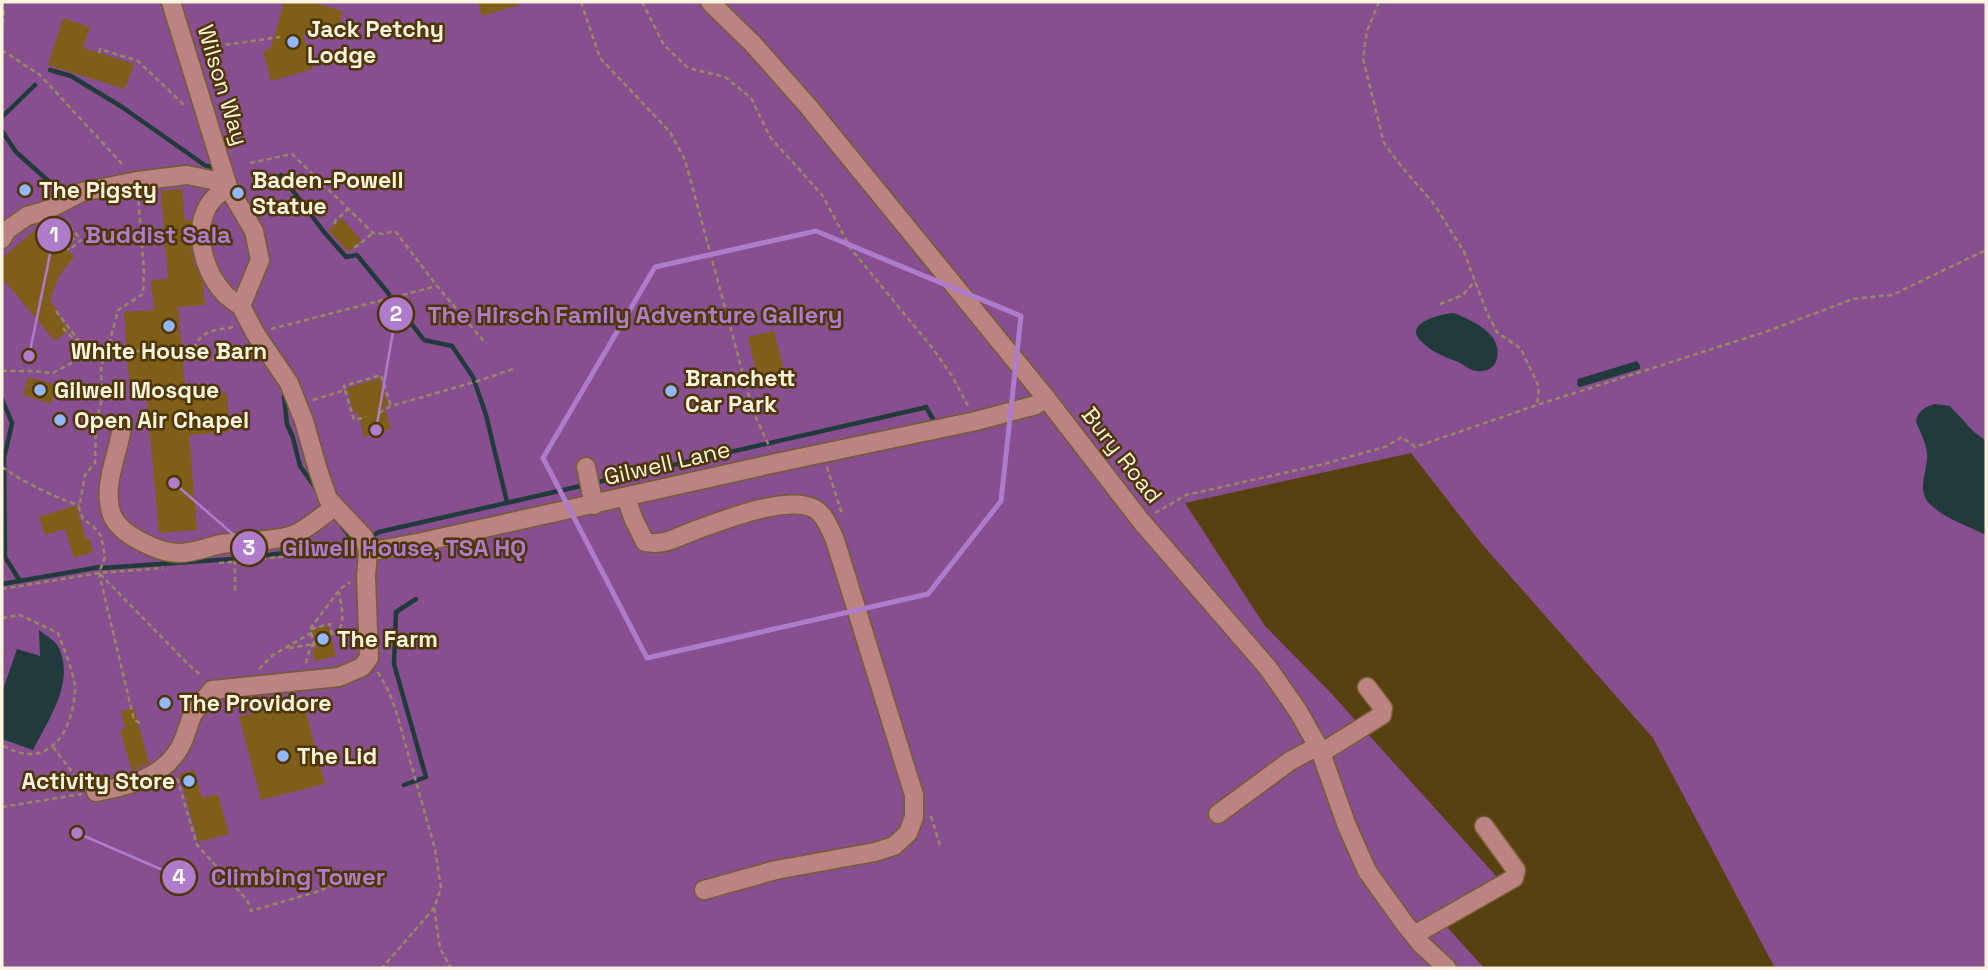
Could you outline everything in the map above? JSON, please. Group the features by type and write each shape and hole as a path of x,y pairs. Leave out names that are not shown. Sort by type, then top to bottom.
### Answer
{"street":[{"name":"Wilson Way","path":"171,2 228,185 254,231 260,260 241,306"},
{"name":"Bury Road","path":"710,2 753,44 807,104 1046,398 1141,521 1268,668 1319,750 1347,826 1377,887 1414,935 1447,968"},
{"path":"2,239 7,230 27,216 53,207 82,192 187,175 228,185"},
{"path":"92,793 132,785 153,776 176,754 193,715 212,690 340,677 362,667 369,658 366,576 368,552 364,537 331,510 304,421 289,383 252,329 241,306 224,293 205,258 201,236 204,215 214,198 228,185"},
{"name":"Gilwell Lane","path":"368,552 976,421 1036,405 1046,398"},
{"path":"122,426 110,479 109,498 112,516 138,540 179,553 223,544 292,536 331,510"},
{"path":"589,479 594,505"},
{"path":"626,498 645,542 659,545 697,530 785,503 801,503 817,510 835,540 914,795 914,817 908,833 894,846 776,870 704,890"},
{"path":"342,690 350,673"},
{"path":"1218,814 1290,761 1319,750 1382,715 1382,708 1367,687"},
{"path":"1414,935 1514,878 1516,870 1484,826"}],"path":[{"path":"2,2 2,32"},
{"path":"581,2 600,58 670,132 685,160 753,411 768,443"},
{"path":"642,2 664,45 688,68 725,76 751,98 770,137 823,196 852,249 934,350 952,376 976,421"},
{"path":"1379,2 1367,31 1363,59 1384,143 1434,204 1464,252 1497,332 1521,349 1539,387 1537,405"},
{"path":"217,46 280,37"},
{"path":"99,52 100,48 138,61 184,107 202,104"},
{"path":"2,50 40,75 137,181 144,270 143,294 118,310 108,359 91,352 63,328"},
{"path":"250,163 292,154 373,233 395,231 486,344"},
{"path":"53,207 78,236 65,246"},
{"path":"335,224 348,209"},
{"path":"354,247 373,233"},
{"path":"1141,521 1186,495 1324,464 1385,447 1402,437 1415,447 1765,332 1853,299 1892,295 1986,250"},
{"path":"1440,304 1463,296 1475,281"},
{"path":"195,347 203,334 252,329 437,286"},
{"path":"56,311 83,346"},
{"path":"182,347 195,347"},
{"path":"195,347 204,359 213,361 268,353"},
{"path":"2,371 53,373 78,360 108,353 160,349"},
{"path":"102,356 102,399 96,422 95,463 85,475 79,505 83,519 101,536 104,556 99,573 134,720 139,723"},
{"path":"379,413 391,406 513,369"},
{"path":"366,417 354,420 344,386 381,375 391,406"},
{"path":"298,405 345,390"},
{"path":"3,468 65,501 79,505"},
{"path":"235,560 235,591"},
{"path":"99,573 207,680 212,690"},
{"path":"311,631 339,592 356,577 366,576"},
{"path":"248,686 261,666 311,631 330,624 332,636 338,633 342,615 339,592"},
{"path":"2,618 20,615 58,633 75,688 69,723 53,747 35,756 11,751 2,745"},
{"path":"311,631 315,646"},
{"path":"285,649 315,646"},
{"path":"306,681 305,669 310,648 315,646"},
{"path":"369,658 396,710 435,849 441,888 434,908 382,968"},
{"path":"53,747 92,793"},
{"path":"177,778 197,845 247,901 251,911 333,885"},
{"path":"2,807 92,793"},
{"path":"434,908 440,948 451,968"}],"highlighted area":[{"path":"816,231 1021,316 1001,501 928,594 647,658 543,458 655,267"}],"shaded area":[{"path":"2,2 1986,2 1986,968 1775,968 1653,738 1481,543 1411,453 1185,503 1265,626 1329,691 1497,877 1439,918 1484,968 2,968"}],"water":[{"path":"1453,313 1480,326 1493,338 1498,351 1492,367 1487,370 1472,370 1434,351 1421,341 1417,335 1420,324 1440,315"},
{"path":"1637,361 1640,369 1580,387 1577,385 1578,379"},
{"path":"1935,404 1950,406 1986,441 1986,535 1944,515 1927,501 1924,495 1927,454 1916,422 1922,410"},
{"path":"39,630 59,648 64,674 58,701 33,750 2,739 2,692 17,649 40,656"}],"building":[{"name":"Jack Petchy Lodge","path":"284,2 312,2 343,11 337,33 303,34 313,69 271,81 263,51 271,48"},
{"path":"478,2 519,2 519,5 482,16"},
{"path":"63,18 90,27 83,48 134,64 125,89 48,65"},
{"path":"182,189 185,220 191,220 191,248 203,283 205,305 178,307 186,397 227,393 230,432 189,435 197,530 159,533 147,402 139,391 130,392 124,312 154,310 151,280 168,279 161,191"},
{"path":"58,217 72,235 62,243 74,257 59,276 50,300 57,310 55,312 69,330 55,341 2,278 2,258 43,223"},
{"path":"342,218 361,240 348,252 328,230"},
{"path":"774,331 784,371 757,377 748,337"},
{"name":"Gilwell Mosque","path":"28,377 57,385 51,404 23,395"},
{"path":"380,378 388,405 384,406 391,429 364,437 358,413 354,414 347,388"},
{"path":"76,505 86,539 89,538 93,552 74,558 65,529 45,535 39,517"},
{"name":"The Farm","path":"328,626 336,656 315,661 312,649 317,648 312,630"},
{"name":"The Lid","path":"303,701 325,784 261,800 239,717"},
{"path":"134,708 149,763 132,771 120,730 125,729 121,711"},
{"path":"194,770 202,798 218,794 229,834 198,842 179,774"}],"waterway":[{"path":"50,70 71,76 122,107 206,166 216,167"},
{"path":"2,117 35,85"},
{"path":"2,131 16,152 62,193"},
{"path":"281,175 346,257 357,255 389,294"},
{"path":"394,301 424,340 452,346 473,377 486,415 507,502"},
{"path":"284,397 287,424 300,466 317,490"},
{"path":"2,399 12,423 4,458 5,557 20,581"},
{"path":"594,483 926,407 937,426"},
{"path":"370,537 379,532 585,485"},
{"path":"342,526 355,544"},
{"path":"102,568 232,559 355,545 362,541"},
{"path":"2,584 100,567"},
{"path":"404,785 426,777 394,664 396,612 416,599"}],"place":[{"name":"Jack Petchy Lodge","path":"293,42"},
{"name":"The Pigsty","path":"25,190"},
{"name":"Baden-Powell Statue","path":"238,193"},
{"name":"White House Barn","path":"169,326"},
{"name":"Buddist Sala","path":"29,356"},
{"name":"Gilwell Mosque","path":"40,390"},
{"name":"Branchett Car Park","path":"671,391"},
{"name":"Open Air Chapel","path":"60,420"},
{"name":"The Hirsch Family Adventure Gallery","path":"376,430"},
{"name":"Gilwell House, TSA HQ","path":"174,483"},
{"name":"The Farm","path":"323,639"},
{"name":"The Providore","path":"165,703"},
{"name":"The Lid","path":"283,756"},
{"name":"Activity Store","path":"189,781"},
{"name":"Climbing Tower","path":"77,833"}]}
